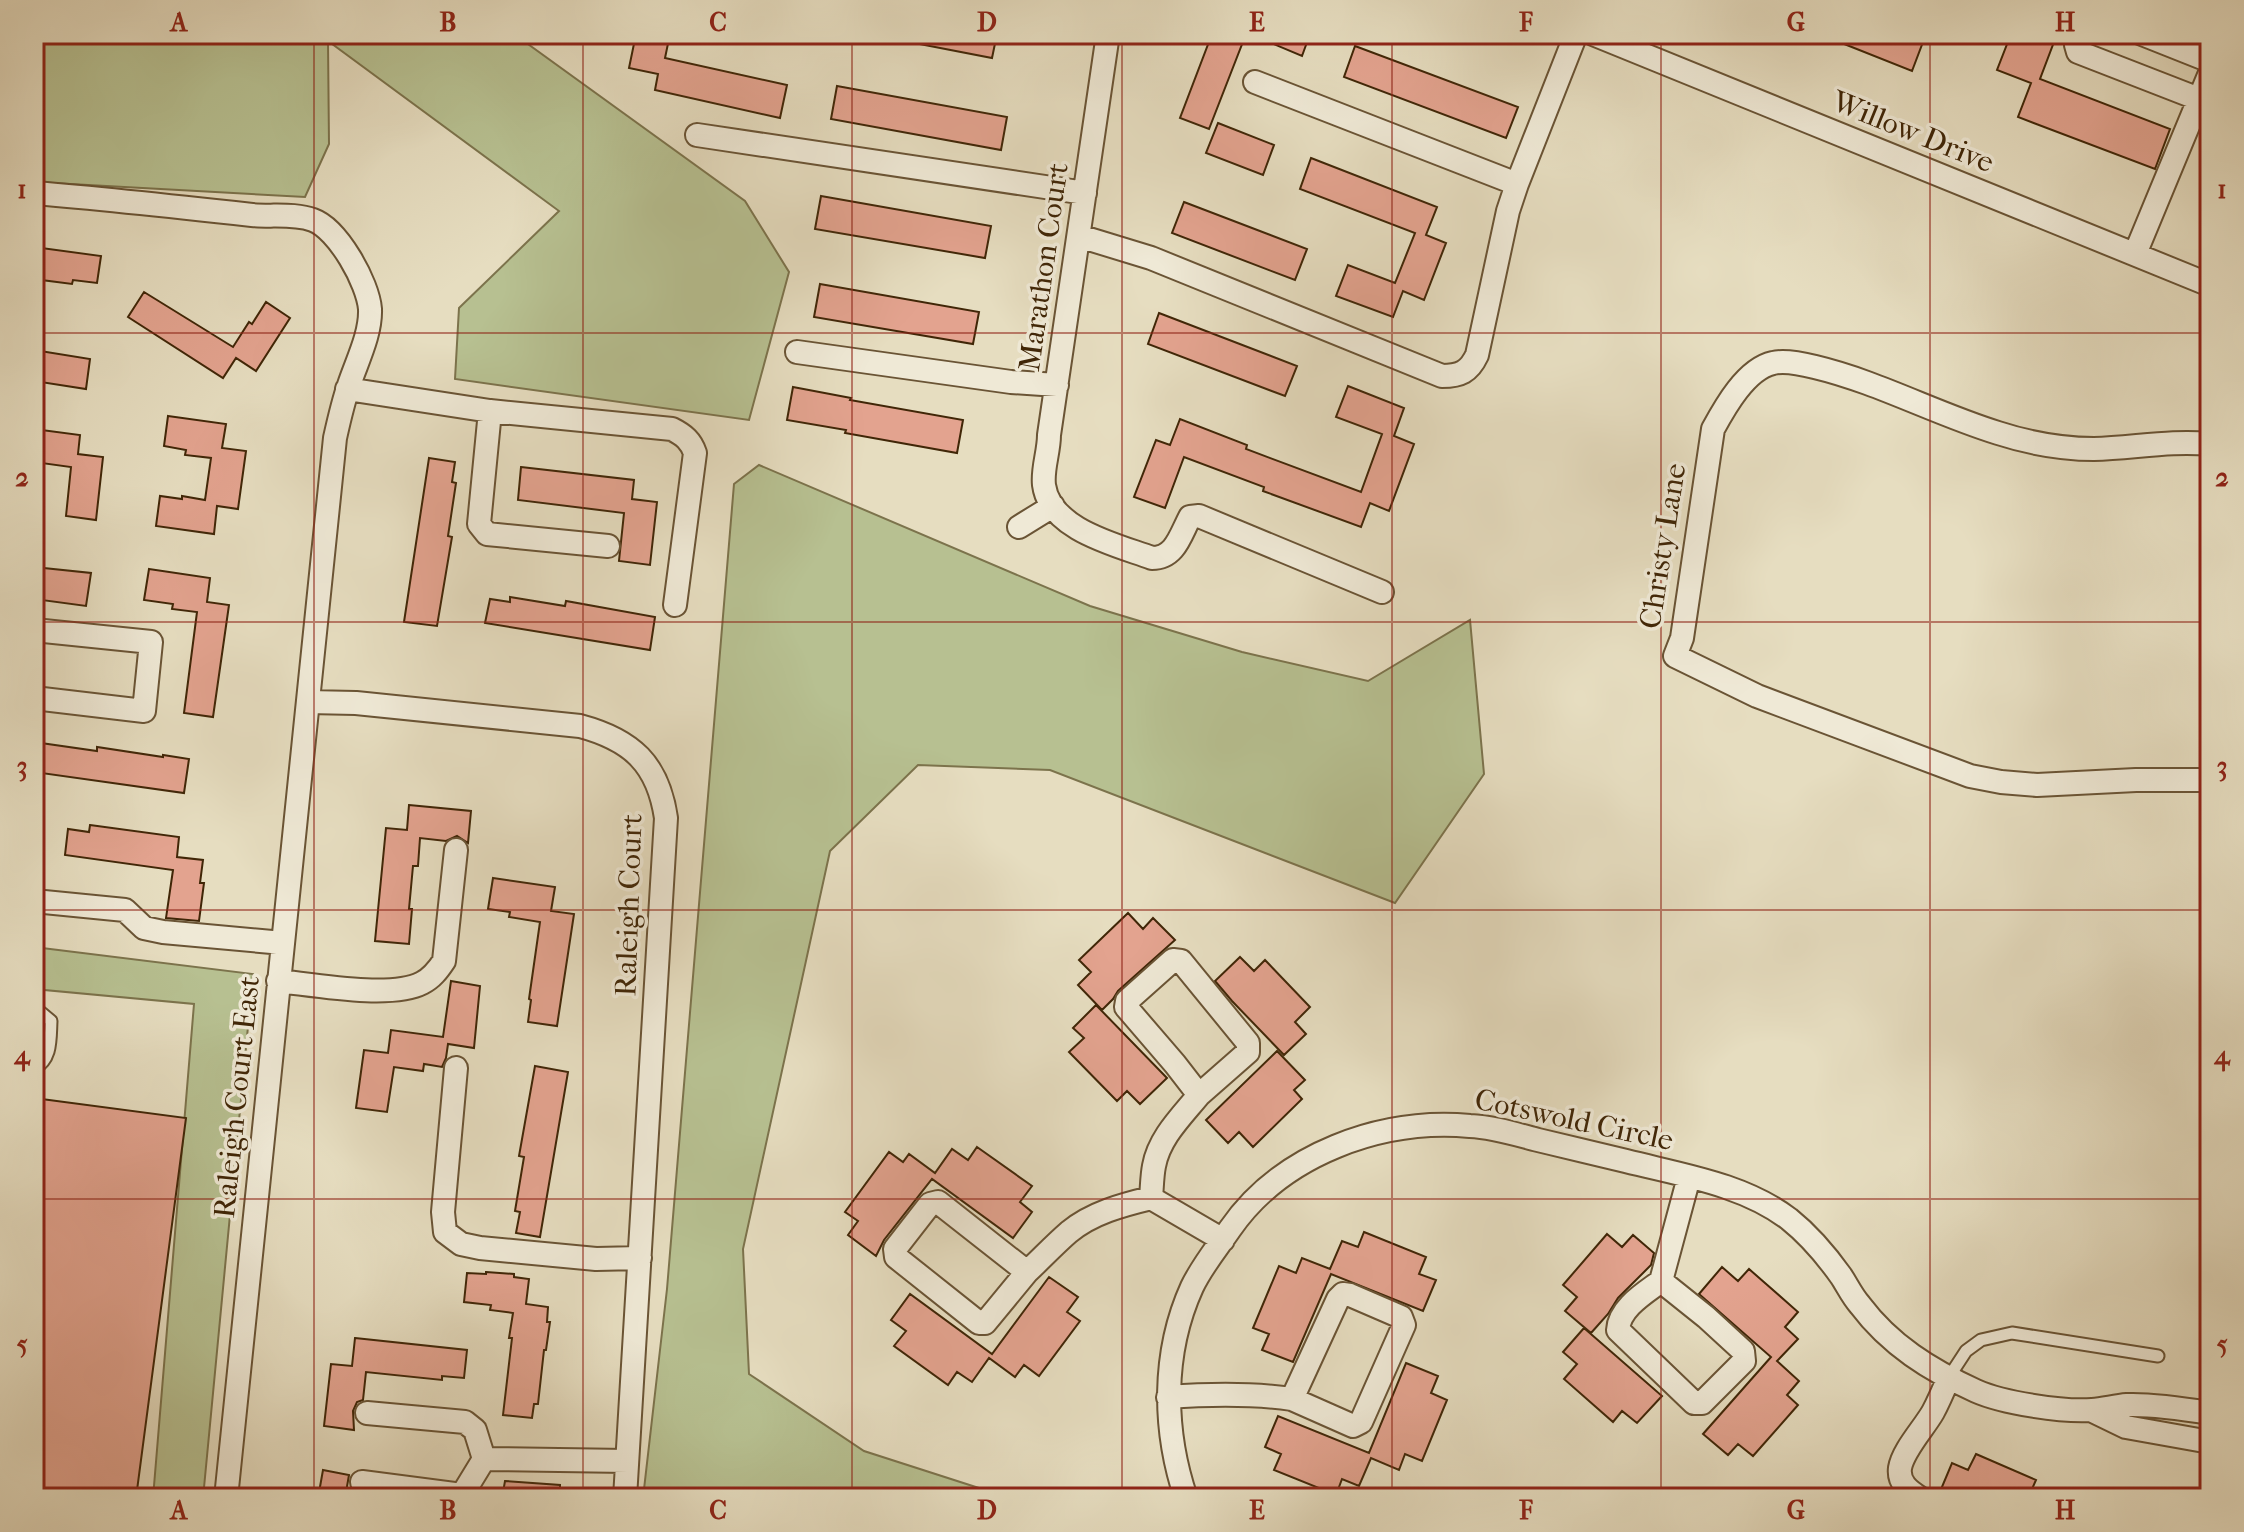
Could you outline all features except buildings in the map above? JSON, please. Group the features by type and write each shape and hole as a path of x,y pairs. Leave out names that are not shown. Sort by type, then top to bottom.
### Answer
{"street":[{"name":"Marathon Court","path":"1053,506 1044,487 1044,471 1108,34"},
{"path":"1079,236 1151,258 1442,376 1456,376 1472,365 1477,355 1508,211 1576,34"},
{"name":"Willow Drive","path":"1593,34 1631,41 2210,285"},
{"path":"2080,34 2076,45 2078,52 2199,99"},
{"path":"2142,34 2210,61"},
{"path":"2135,254 2210,73"},
{"path":"1255,82 1517,184"},
{"path":"697,135 1085,193"},
{"name":"Raleigh Court East","path":"34,193 315,220 341,243 366,289 370,311 367,332 347,389 335,438 226,1498"},
{"path":"797,352 1011,382 1057,385"},
{"name":"Christy Lane","path":"2210,444 2093,449 2041,444 1997,433 1843,374 1800,364 1773,363 1750,375 1725,407 1713,429 1682,638 1675,656 1757,696 1970,776 2037,785 2210,780"},
{"path":"347,389 490,411 672,429 688,439 695,453 675,605"},
{"path":"490,411 479,524 487,534 608,546"},
{"path":"1019,527 1053,506 1074,528 1152,558 1163,558 1173,552 1190,517 1199,516 1382,592"},
{"path":"34,630 151,642 144,711 34,698"},
{"name":"Raleigh Court","path":"308,702 356,703 580,726 612,736 634,751 649,767 659,786 666,818 625,1498"},
{"path":"278,981 377,991 404,989 421,984 434,975 444,961 456,850"},
{"path":"34,901 125,910 144,928 163,932 283,943"},
{"path":"1151,1198 1154,1163 1167,1133 1199,1095 1248,1052 1248,1043 1181,961 1173,960 1127,1001 1126,1007 1199,1095"},
{"path":"456,1068 443,1212 445,1232 461,1244 480,1248 596,1259 640,1258"},
{"name":"Cotswold Circle","path":"1186,1498 1172,1449 1168,1397 1182,1311 1198,1276 1252,1201 1299,1166 1352,1140 1408,1127 1449,1125 1493,1129 1748,1194 1790,1220 1824,1254 1877,1326 1918,1361 1978,1392 1999,1399 2069,1410 2128,1405 2210,1413"},
{"path":"1661,1281 1743,1351 1744,1361 1702,1403 1694,1403 1618,1330 1618,1320 1639,1297 1661,1281 1689,1177"},
{"path":"1027,1272 938,1202 930,1204 895,1249 896,1257 979,1323 985,1323 1027,1272 1070,1231 1092,1217 1119,1206 1151,1198 1223,1240"},
{"path":"1168,1397 1262,1394 1292,1399 1353,1426 1361,1422 1404,1325 1401,1317 1343,1294 1292,1399"},
{"path":"1920,1498 1907,1490 1900,1469 1949,1377"},
{"name":"Cotswold Circle","path":"2092,1410 2126,1427 2210,1442"},
{"path":"362,1482 462,1495 484,1459 475,1430 465,1422 367,1413"},
{"path":"484,1459 627,1461"}],"lane":[{"path":"34,1011 39,1011 51,1021 50,1051 42,1065 34,1069"},
{"path":"1949,1377 1966,1351 1981,1340 2012,1333 2158,1356"}],"green space":[{"path":"34,34 514,34 745,201 789,272 749,420 455,379 459,308 559,211 328,41 329,144 305,197 34,182"},
{"path":"759,465 1090,606 1242,652 1368,681 1470,620 1484,774 1395,903 1050,770 918,765 830,851 743,1249 749,1374 864,1451 1010,1498 643,1498 667,1289 734,484"},
{"path":"34,947 253,974 203,1498 153,1498 194,1004 34,989"}]}
